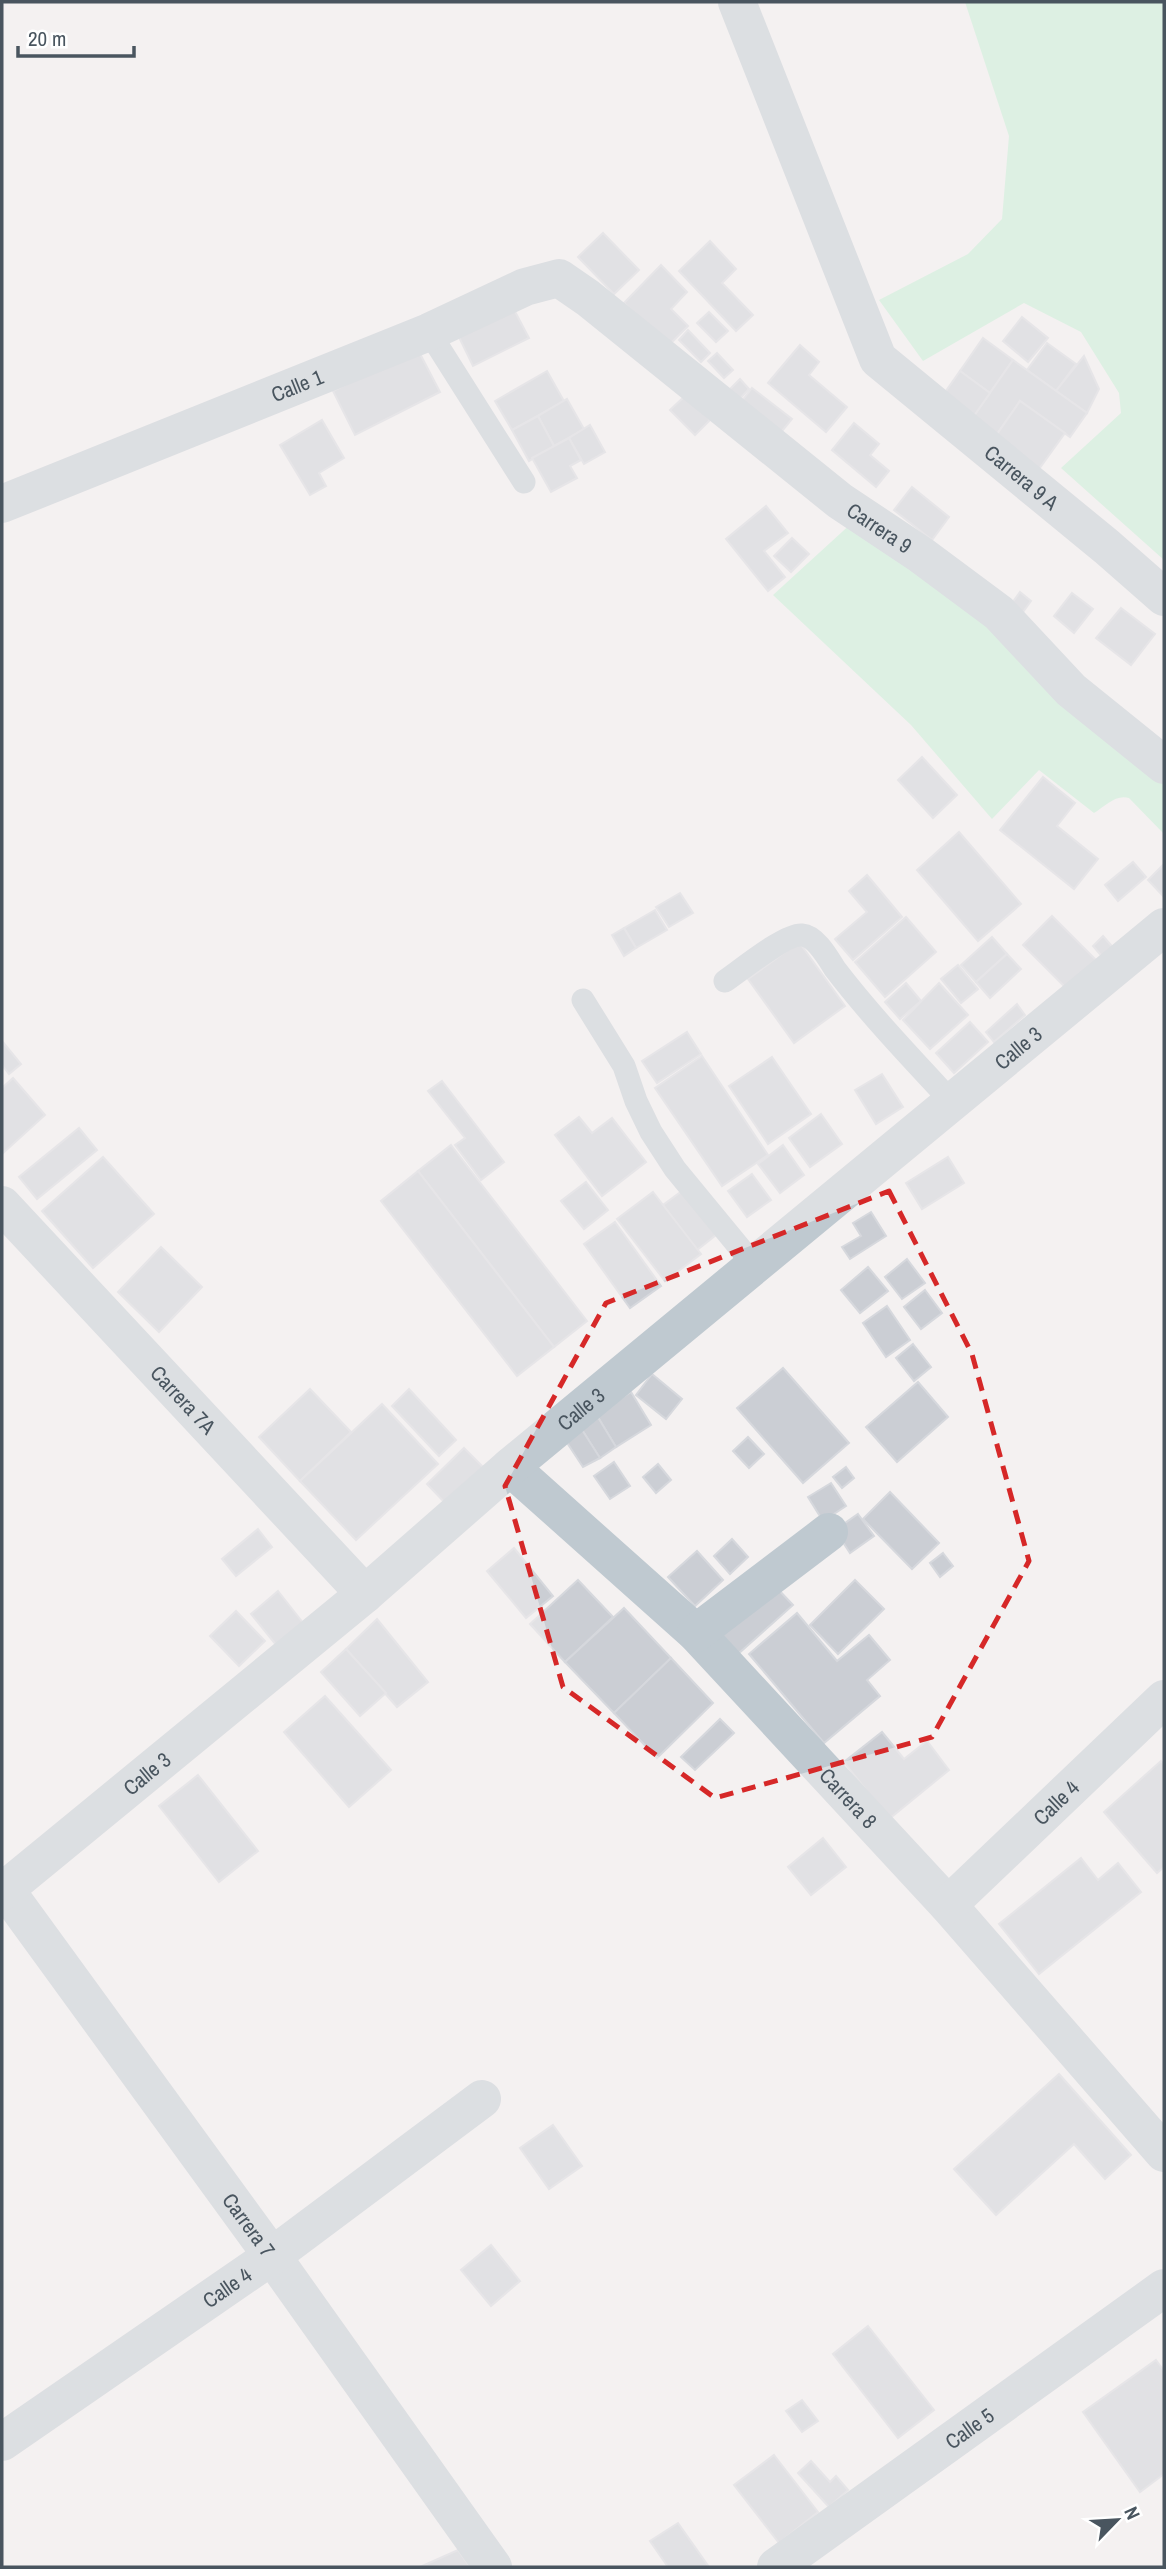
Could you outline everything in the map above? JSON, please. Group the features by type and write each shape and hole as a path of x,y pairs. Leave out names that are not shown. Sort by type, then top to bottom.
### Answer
{"street":[{"name":"Carrera 9 A","path":"737,2 878,359 1097,538 1164,597"},
{"name":"Calle 1","path":"2,504 429,332 525,288 559,278 588,298"},
{"name":"Carrera 9","path":"588,298 840,501 921,555 999,613 1071,690 1164,765"},
{"name":"Calle 3","path":"3,1889 365,1594 510,1467 1164,927"},
{"name":"Carrera 7A","path":"2,1205 365,1594"},
{"name":"Carrera 8","path":"510,1467 696,1633 948,1905 1164,2153"},
{"path":"696,1633 829,1532"},
{"name":"Calle 4","path":"948,1905 1164,1699"},
{"name":"Carrera 7","path":"3,1889 272,2256 494,2567"},
{"name":"Calle 4","path":"2,2442 272,2256 482,2099"},
{"name":"Calle 5","path":"776,2567 1164,2288"}],"lane":[{"path":"429,332 524,482"},
{"path":"724,981 788,939 800,934 807,936 818,945 863,1006 952,1102"},
{"path":"583,1000 624,1066 636,1101 651,1132 675,1169 754,1265"}],"highlighted area":[{"path":"889,1191 972,1354 1029,1561 932,1737 715,1798 563,1687 505,1486 606,1303"}],"green space":[{"path":"965,2 1164,2 1164,560 1061,468 1121,413 1119,393 1081,332 1024,303 923,361 879,300 968,254 1002,219 1009,136"},
{"path":"854,521 985,607 1164,776 1164,834 1129,798 1115,799 1094,813 1039,770 992,819 911,725 773,595"}],"building":[{"path":"603,233 639,270 614,294 578,257"},
{"path":"710,241 736,269 722,283 753,315 736,331 679,271"},
{"path":"661,265 687,292 671,309 688,326 668,346 624,303"},
{"path":"510,302 529,338 473,366 455,329"},
{"path":"709,312 728,331 716,342 697,323"},
{"path":"1022,317 1048,338 1028,362 1003,341"},
{"path":"688,330 710,353 701,362 679,340"},
{"path":"983,338 1013,360 990,393 960,371"},
{"path":"1047,343 1076,364 1056,391 1027,370"},
{"path":"800,345 819,362 809,375 847,407 826,432 768,383"},
{"path":"417,348 440,392 355,435 333,391"},
{"path":"717,353 733,370 724,378 708,361"},
{"path":"1084,356 1099,389 1087,413 1056,391"},
{"path":"1013,360 1087,413 1070,437 1020,401 995,437 971,420"},
{"path":"547,371 564,401 512,430 495,401"},
{"path":"960,371 990,393 971,420 941,398"},
{"path":"740,379 749,389 737,402 727,392"},
{"path":"752,388 792,419 773,442 734,411"},
{"path":"686,395 710,420 695,435 670,410"},
{"path":"567,399 584,429 554,446 538,416"},
{"path":"1020,401 1065,433 1039,469 995,437"},
{"path":"538,416 554,446 529,461 512,430"},
{"path":"322,420 344,458 319,473 326,486 310,495 280,445"},
{"path":"854,423 879,444 870,455 889,471 876,487 832,450"},
{"path":"590,425 605,452 584,464 569,438"},
{"path":"569,438 581,460 570,466 577,478 551,492 532,458"},
{"path":"912,487 949,517 932,540 894,510"},
{"path":"766,506 788,533 764,551 785,577 768,591 726,539"},
{"path":"792,538 809,554 791,572 774,556"},
{"path":"1020,592 1031,601 1023,612 1012,603"},
{"path":"1072,593 1093,609 1074,633 1054,616"},
{"path":"1121,608 1155,634 1131,665 1096,638"},
{"path":"922,757 957,795 933,818 898,780"},
{"path":"1043,777 1075,803 1057,826 1098,859 1074,889 1000,830"},
{"path":"959,832 1021,904 978,941 917,870"},
{"path":"1133,862 1146,877 1118,901 1105,885"},
{"path":"1164,864 1164,897 1148,880"},
{"path":"867,875 902,917 853,960 835,939 867,912 849,891"},
{"path":"680,893 693,913 669,927 656,907"},
{"path":"655,910 667,930 636,948 624,928"},
{"path":"1052,916 1100,964 1071,993 1023,945"},
{"path":"906,917 936,952 885,997 855,962"},
{"path":"624,928 636,948 624,956 612,935"},
{"path":"1103,936 1116,951 1105,960 1093,946"},
{"path":"992,937 1007,954 976,982 961,965"},
{"path":"799,942 845,1006 794,1043 748,979"},
{"path":"1007,954 1021,969 990,998 976,982"},
{"path":"958,965 978,989 961,1003 941,979"},
{"path":"906,983 921,1001 900,1019 885,1002"},
{"path":"939,983 968,1015 930,1049 903,1020"},
{"path":"1017,1004 1025,1015 994,1042 986,1032"},
{"path":"970,1022 988,1042 954,1073 936,1053"},
{"path":"687,1032 701,1054 657,1083 642,1061"},
{"path":"2,1041 21,1064 9,1074 2,1065"},
{"path":"702,1056 768,1155 722,1186 655,1088"},
{"path":"772,1057 811,1114 768,1144 729,1086"},
{"path":"882,1074 903,1107 876,1124 855,1090"},
{"path":"13,1078 45,1115 2,1154 2,1088"},
{"path":"442,1081 504,1162 481,1180 455,1145 465,1138 428,1091"},
{"path":"821,1114 842,1144 810,1167 789,1138"},
{"path":"579,1117 592,1133 612,1118 646,1162 602,1196 555,1135"},
{"path":"79,1128 97,1150 37,1199 19,1177"},
{"path":"451,1145 587,1321 554,1347 418,1171"},
{"path":"783,1145 804,1175 780,1193 758,1164"},
{"path":"103,1157 154,1214 93,1268 42,1211"},
{"path":"948,1157 964,1183 922,1209 906,1183"},
{"path":"418,1171 554,1347 517,1376 381,1201"},
{"path":"752,1174 771,1200 747,1217 728,1191"},
{"path":"586,1182 608,1210 584,1229 561,1201"},
{"path":"682,1191 716,1235 697,1250 663,1205"},
{"path":"653,1192 701,1254 665,1281 617,1219"},
{"path":"871,1212 886,1236 850,1259 842,1247 861,1236 853,1223"},
{"path":"615,1222 661,1286 630,1308 584,1244"},
{"path":"161,1247 202,1287 159,1332 118,1292"},
{"path":"907,1259 925,1283 902,1299 885,1277"},
{"path":"868,1267 888,1291 860,1313 841,1290"},
{"path":"925,1290 942,1313 921,1329 904,1307"},
{"path":"887,1306 910,1340 886,1357 863,1323"},
{"path":"913,1344 931,1367 914,1381 896,1358"},
{"path":"783,1368 849,1443 803,1483 737,1408"},
{"path":"652,1374 682,1399 666,1419 636,1395"},
{"path":"918,1382 948,1417 897,1462 866,1427"},
{"path":"310,1389 351,1432 300,1481 259,1437"},
{"path":"409,1389 456,1440 439,1456 392,1406"},
{"path":"631,1392 651,1425 616,1447 596,1414"},
{"path":"382,1404 438,1464 356,1540 300,1481"},
{"path":"596,1414 616,1447 600,1458 579,1425"},
{"path":"579,1425 600,1458 583,1467 562,1435"},
{"path":"748,1437 764,1454 749,1468 733,1451"},
{"path":"464,1448 486,1470 449,1507 427,1484"},
{"path":"614,1462 630,1486 610,1499 594,1476"},
{"path":"658,1464 671,1480 656,1493 643,1477"},
{"path":"846,1467 854,1478 842,1488 833,1477"},
{"path":"831,1483 846,1506 823,1521 808,1497"},
{"path":"890,1492 939,1543 912,1569 863,1519"},
{"path":"858,1514 874,1536 850,1553 835,1530"},
{"path":"258,1529 272,1547 236,1576 222,1559"},
{"path":"732,1539 748,1557 730,1574 714,1556"},
{"path":"514,1548 553,1596 526,1618 487,1571"},
{"path":"697,1551 723,1580 695,1606 668,1577"},
{"path":"943,1553 953,1566 940,1577 930,1563"},
{"path":"578,1580 613,1617 565,1662 530,1624"},
{"path":"855,1580 884,1609 838,1654 810,1625"},
{"path":"775,1586 793,1605 738,1654 721,1634"},
{"path":"278,1591 304,1624 277,1646 251,1614"},
{"path":"624,1608 671,1658 614,1713 565,1662"},
{"path":"236,1611 265,1641 239,1666 210,1636"},
{"path":"797,1613 837,1661 869,1635 890,1660 867,1680 880,1696 824,1743 749,1654"},
{"path":"377,1619 428,1682 397,1707 346,1649"},
{"path":"346,1649 386,1693 360,1716 321,1672"},
{"path":"671,1658 713,1703 657,1758 614,1713"},
{"path":"325,1696 391,1770 349,1807 284,1732"},
{"path":"720,1719 734,1733 695,1770 681,1757"},
{"path":"882,1732 904,1759 927,1741 949,1770 889,1819 844,1762"},
{"path":"1161,1761 1164,1765 1164,1867 1157,1873 1104,1812"},
{"path":"198,1775 258,1851 219,1882 159,1806"},
{"path":"823,1838 846,1867 811,1895 788,1867"},
{"path":"1081,1858 1098,1880 1118,1863 1141,1892 1039,1974 999,1924"},
{"path":"1059,2074 1131,2155 1105,2179 1074,2144 996,2215 954,2169"},
{"path":"553,2125 582,2166 549,2189 520,2148"},
{"path":"491,2245 520,2281 491,2306 461,2270"},
{"path":"868,2326 934,2410 898,2438 833,2354"},
{"path":"1156,2360 1164,2371 1164,2474 1140,2492 1083,2412"},
{"path":"802,2400 818,2421 802,2432 786,2411"},
{"path":"774,2455 818,2512 779,2543 734,2485"},
{"path":"811,2461 830,2482 836,2476 848,2490 829,2507 798,2473"},
{"path":"678,2523 709,2567 668,2567 650,2541"},
{"path":"458,2550 470,2567 420,2567"}]}
